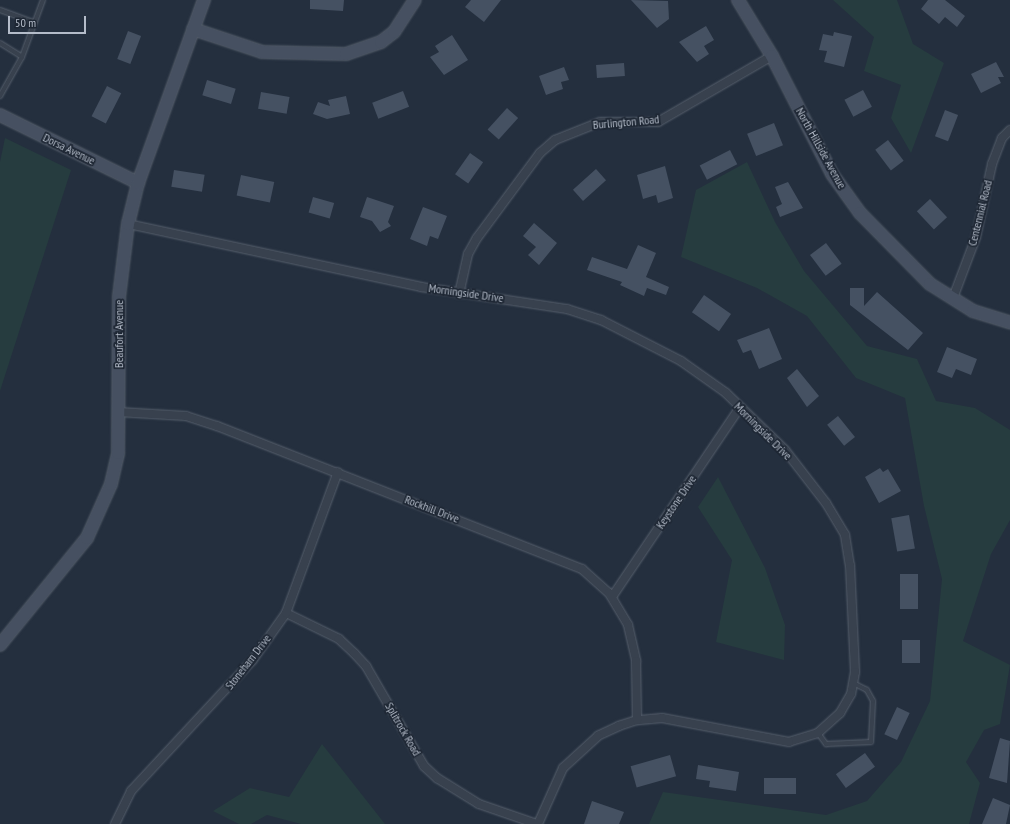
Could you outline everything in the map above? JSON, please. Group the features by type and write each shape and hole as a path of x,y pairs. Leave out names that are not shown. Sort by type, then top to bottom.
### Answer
{"street":[{"name":"Beaufort Avenue","path":"0,645 71,562 101,512 118,453 119,297 128,224 138,183 204,0"},
{"path":"193,29 262,52 346,54 381,42 394,32 414,0"},
{"name":"North Hillside Avenue","path":"738,0 772,56 832,174 860,213 920,276 973,310 1010,322"},
{"name":"Burlington Road","path":"460,294 468,254 477,238 540,153 555,140 600,122 658,122 772,56"},
{"name":"Dorsa Avenue","path":"0,115 138,183"},
{"name":"Centennial Road","path":"953,298 976,237 992,164 1002,138 1010,130"},
{"name":"Morningside Drive","path":"128,224 460,294 530,301 601,320 681,361 740,407 785,450 826,503 845,535 850,565 853,683 840,714 818,733 796,741 774,741 709,725 662,718 638,720 598,736 563,768 538,824"},
{"name":"Keystone Drive","path":"612,597 740,407"},
{"name":"Rockhill Drive","path":"118,412 186,416 338,472 571,562 592,576 612,597 628,625 635,648 638,720"},
{"name":"Stoneham Drive","path":"115,824 131,791 252,661 286,613 338,472"},
{"name":"Splitrock Road","path":"286,613 338,639 366,666 424,766 437,778 478,804 538,824"}],"lane":[{"path":"0,96 22,56 43,0"},
{"path":"0,10 35,23"},
{"path":"0,43 22,56"},
{"path":"818,733 826,744 871,742 873,701 867,690 853,683"}],"green space":[{"path":"833,0 897,0 913,44 944,63 911,153 891,118 901,85 864,71 874,37"},
{"path":"5,138 71,170 0,391 0,162"},
{"path":"747,162 775,222 804,271 867,346 917,359 936,401 975,408 1010,430 1010,520 991,554 963,641 1010,665 1000,724 984,730 966,762 980,783 969,824 649,824 663,792 826,815 867,801 901,762 930,701 942,579 924,506 905,398 856,378 807,316 757,288 681,257 696,190"},
{"path":"718,477 765,568 785,625 784,660 716,642 732,560 698,507"},
{"path":"322,744 385,824 301,824 267,815 251,824 239,824 213,811 250,788 289,797"}],"building":[{"path":"310,0 344,0 343,11 310,9"},
{"path":"471,0 501,0 484,22 465,7"},
{"path":"631,0 668,1 669,19 657,28"},
{"path":"928,0 945,0 965,16 957,27 945,17 939,24 921,9"},
{"path":"706,26 714,40 704,46 709,54 697,62 679,42"},
{"path":"128,31 141,36 130,64 117,59"},
{"path":"834,32 852,36 844,67 824,62 827,51 819,50 823,34 833,36"},
{"path":"452,35 468,60 444,75 430,57 439,52 435,46"},
{"path":"996,62 1004,77 998,77 1001,83 981,93 971,74"},
{"path":"624,63 625,76 597,78 596,65"},
{"path":"564,67 569,80 561,82 563,89 546,95 539,76"},
{"path":"207,80 236,89 231,104 202,95"},
{"path":"107,86 121,93 106,124 92,116"},
{"path":"863,90 872,107 853,117 844,100"},
{"path":"403,91 409,107 378,119 372,103"},
{"path":"261,92 290,97 287,114 258,109"},
{"path":"346,96 350,114 327,119 313,114 318,102 330,106 328,100"},
{"path":"507,108 518,118 499,140 488,130"},
{"path":"945,110 958,115 948,141 935,136"},
{"path":"774,123 783,145 756,156 747,134"},
{"path":"888,140 904,161 891,170 875,150"},
{"path":"730,150 737,164 707,180 700,165"},
{"path":"470,153 483,162 468,183 455,174"},
{"path":"665,166 673,198 658,203 656,195 643,199 637,175"},
{"path":"596,169 606,180 583,201 573,190"},
{"path":"174,170 205,175 202,192 171,187"},
{"path":"241,175 274,182 270,203 237,196"},
{"path":"788,182 803,208 780,217 776,207 782,204 775,187"},
{"path":"313,197 334,203 330,218 309,212"},
{"path":"367,197 394,206 388,222 391,226 380,232 372,221 360,217"},
{"path":"930,199 947,217 934,230 917,211"},
{"path":"423,207 447,216 438,239 430,236 427,246 410,239"},
{"path":"534,223 557,243 539,265 528,255 536,247 523,236"},
{"path":"826,243 842,264 826,276 810,255"},
{"path":"638,245 656,253 646,277 669,287 666,295 647,288 644,296 620,285 622,282 587,270 592,257 627,269"},
{"path":"850,288 864,288 864,306 877,292 923,333 908,350 850,305"},
{"path":"704,295 731,314 719,331 692,312"},
{"path":"769,328 782,359 759,369 751,350 743,353 737,340"},
{"path":"947,347 977,359 971,375 956,369 952,378 937,372"},
{"path":"797,369 819,396 807,407 787,378"},
{"path":"838,416 855,437 844,446 827,425"},
{"path":"880,468 883,472 888,469 901,491 879,503 865,477"},
{"path":"909,515 915,548 897,552 891,518"},
{"path":"900,574 918,574 918,609 900,609"},
{"path":"902,640 920,640 920,663 902,663"},
{"path":"897,707 910,713 897,740 884,734"},
{"path":"1000,738 1010,741 1007,783 989,778"},
{"path":"865,753 875,767 846,788 836,774"},
{"path":"670,755 676,776 637,787 631,766"},
{"path":"698,765 739,772 736,791 709,787 710,781 696,779"},
{"path":"764,778 796,778 796,794 764,794"},
{"path":"993,798 1010,805 1006,824 982,824"},
{"path":"592,801 624,812 619,824 584,824"}]}
